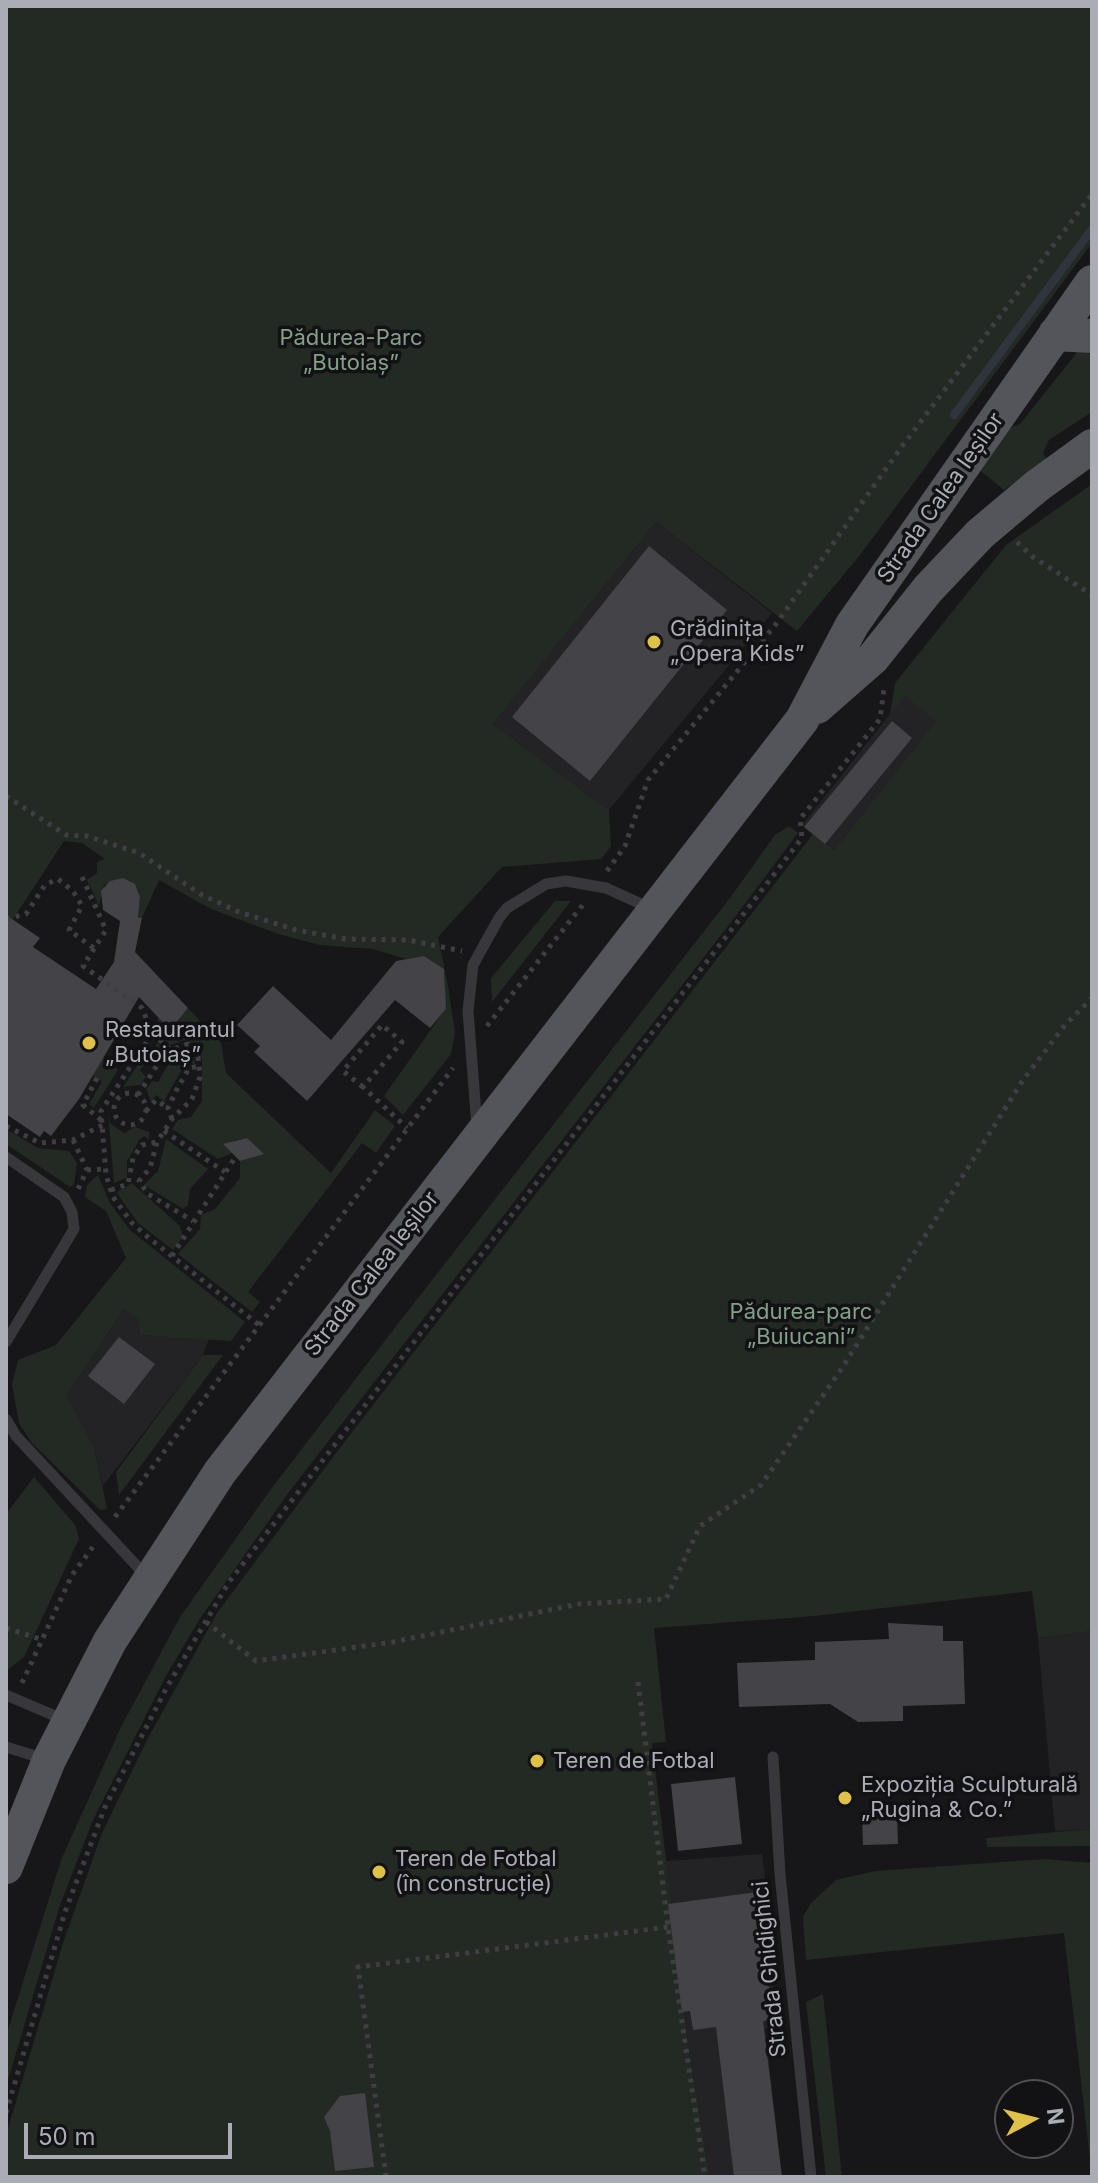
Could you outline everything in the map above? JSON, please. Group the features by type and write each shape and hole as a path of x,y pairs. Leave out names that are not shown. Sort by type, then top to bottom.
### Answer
{"main road":[{"name":"Strada Calea Ieșilor","path":"6,1867 49,1760 110,1641 220,1472 802,720 852,625 1092,282"},
{"path":"1055,334 1092,336"},
{"name":"Strada Calea Ieșilor","path":"802,720 873,658 928,589 980,534 1037,486 1092,446"}],"lane":[{"path":"478,1137 470,1045 471,980 479,954 499,918 527,894 546,884 566,881 597,885 652,910"},
{"path":"6,1157 69,1203 74,1229 6,1342"},
{"path":"6,1419 16,1436 148,1579"},
{"path":"12,1697 67,1721"},
{"path":"6,1747 49,1760"},
{"name":"Strada Ghidighici","path":"773,1757 780,1874 811,2177"}],"path":[{"path":"12,1697 72,1575 470,1045 499,1014 597,885 625,846 648,780 776,624 900,449 1092,194"},
{"path":"1010,536 1033,557 1092,595"},
{"path":"6,2113 65,1912 105,1807 229,1582 802,838 800,819 880,719 885,686"},
{"path":"6,796 66,835 87,836 139,853 202,895 239,912 296,930 346,939 408,940 479,954"},
{"path":"82,877 106,930 83,966 142,1008 152,1033 171,1050 188,1044 200,1066 192,1099 172,1119 157,1142 150,1168 139,1181 130,1181 111,1190"},
{"path":"6,919 26,914 45,885 58,879 73,891 82,906 69,930 95,949"},
{"path":"206,1622 256,1661 393,1642 579,1604 666,1599 700,1526 761,1485 842,1368 1023,1080 1065,1025 1092,998"},
{"path":"363,1087 402,1042 382,1025 343,1071 407,1128"},
{"path":"152,1033 113,1098 101,1111 111,1190 132,1223 259,1325"},
{"path":"138,1095 161,1059"},
{"path":"168,1108 189,1068 200,1066"},
{"path":"97,1078 83,1105 103,1123"},
{"path":"113,1098 124,1094 138,1095 144,1100 146,1111"},
{"path":"113,1098 115,1116 127,1126 142,1121 156,1100 168,1108 172,1119"},
{"path":"6,1126 40,1143 73,1140 103,1123"},
{"path":"164,1131 225,1172"},
{"path":"73,1140 87,1170"},
{"path":"130,1181 133,1158 142,1145 157,1142"},
{"path":"172,1256 236,1156"},
{"path":"87,1170 106,1169"},
{"path":"69,1203 87,1170"},
{"path":"139,1181 148,1194 193,1221"},
{"path":"6,1628 40,1639"},
{"path":"638,1682 668,1927 705,2177"},
{"path":"386,2177 358,1967 668,1927"}],"shaded area":[{"name":"Grădinița „Opera Kids”","path":"656,522 772,613 609,810 493,724"},
{"path":"905,695 937,720 834,850 802,825"},
{"path":"125,1308 138,1319 140,1335 209,1339 203,1355 103,1486 94,1446 67,1396"},
{"path":"1092,1631 1092,1829 1055,1831 1038,1638"},
{"path":"762,1854 768,1900 761,1902 779,2027 765,2029 782,2177 710,2177 688,2044 666,1861"}],"green space":[{"name":"Pădurea-Parc „Butoiaș”","path":"6,6 1092,6 1092,243 860,555 797,631 656,522 493,724 609,810 611,846 601,859 502,867 438,937 448,986 455,1033 451,1054 403,1115 384,1096 447,1007 437,998 445,988 444,969 424,956 406,959 373,949 320,945 278,934 211,909 159,880 142,918 133,914 140,903 138,890 123,878 104,885 99,906 87,880 97,873 97,862 105,859 82,843 64,841 6,930"},
{"path":"1078,351 1092,354 1092,412 1049,440 1043,453 1047,460 1004,490 976,467 996,434 1020,424"},
{"name":"Pădurea-parc „Buiucani”","path":"1092,484 1092,1631 1038,1638 1032,1591 814,1616 654,1628 666,1742 652,1743 688,2044 710,2177 6,2177 6,2135 63,1943 102,1833 147,1740 217,1613 333,1457 813,834 834,850 936,721 905,696 890,715 895,683 1006,545"},
{"path":"789,826 798,833 289,1492 201,1617 167,1674 93,1820 59,1908 6,2087 6,2036 61,1860 121,1727 180,1617 271,1489 397,1325 730,898 775,835"},
{"path":"555,901 571,901 492,1002 491,978"},
{"path":"188,1008 221,1043 226,1073 331,1173 375,1110 395,1126 376,1153 362,1143 248,1292 260,1302 252,1312 178,1254 200,1229 201,1215 215,1209 240,1178 240,1161 253,1157 255,1146 247,1138 234,1141 232,1153 218,1159 172,1129 178,1120 191,1117 202,1101 202,1058 188,1039 170,1045 156,1030 158,1017 170,1030"},
{"path":"158,1043 171,1054 187,1048 195,1064 186,1063 165,1099 166,1103 156,1095 151,1102 146,1089 152,1081 158,1082 169,1063 154,1053 140,1070 146,1077 140,1085 123,1087 148,1049 152,1051"},
{"path":"101,1056 118,1070 94,1108 89,1104 102,1082 90,1073"},
{"path":"108,1111 110,1123 124,1133 135,1127 149,1132 149,1140 145,1136 140,1139 127,1161 127,1178 114,1183"},
{"path":"6,1129 38,1148 69,1151 77,1163 74,1185 70,1187 6,1144"},
{"path":"166,1139 208,1169 190,1189 188,1205 183,1209 144,1185 158,1171"},
{"path":"98,1175 110,1203 130,1230 245,1322 231,1341 140,1335 138,1319 124,1309 67,1396 94,1446 107,1509 100,1510 31,1442 19,1423 12,1384 18,1360 56,1345 126,1258 106,1211 85,1197 87,1185"},
{"path":"132,1183 180,1226 183,1237 173,1250 138,1223 121,1199 117,1192"},
{"path":"203,1355 223,1355 119,1495 116,1472"},
{"path":"34,1477 76,1526 79,1539 24,1657 6,1671 6,1514"},
{"path":"1092,1829 1092,1846 987,1847 986,1838"},
{"path":"1045,1859 1092,1863 1092,2177 1064,1933 806,1960 803,1917 811,1903 836,1880 875,1871"},
{"path":"823,1994 842,2177 826,2177 806,2002"}],"building":[{"path":"649,546 727,610 590,781 512,717"},
{"path":"892,721 912,738 825,844 804,827"},
{"path":"123,878 135,884 140,897 138,917 142,918 135,952 188,1008 170,1030 139,997 79,1099 51,1136 44,1131 40,1137 6,1114 6,915 40,938 33,947 96,989 114,962 120,921 103,910 101,891 110,881"},
{"path":"424,956 444,969 446,1009 430,1028 395,1000 307,1101 254,1052 260,1046 237,1025 273,986 331,1040 396,961"},
{"path":"247,1138 264,1154 240,1161 223,1144"},
{"path":"119,1337 155,1364 124,1404 88,1376"},
{"path":"888,1623 943,1626 943,1641 963,1641 965,1704 903,1706 903,1721 858,1722 830,1704 739,1707 737,1663 815,1660 815,1642 889,1639"},
{"path":"735,1777 742,1844 678,1851 671,1784"},
{"path":"897,1814 898,1844 863,1845 862,1815"},
{"path":"757,1892 773,2020 763,2021 782,2177 734,2177 716,2027 693,2030 690,2011 682,2012 668,1904"},
{"path":"365,2093 374,2167 335,2171 330,2131 324,2117 340,2096"}],"waterway":[{"path":"954,415 1092,229"}],"place":[{"name":"Grădinița „Opera Kids”","path":"654,642"},
{"name":"Restaurantul „Butoiaș”","path":"89,1043"},
{"name":"Teren de Fotbal","path":"537,1761"},
{"name":"Expoziția Sculpturală „Rugina & Co.”","path":"845,1798"},
{"name":"Teren de Fotbal (în construcție)","path":"379,1872"}]}
